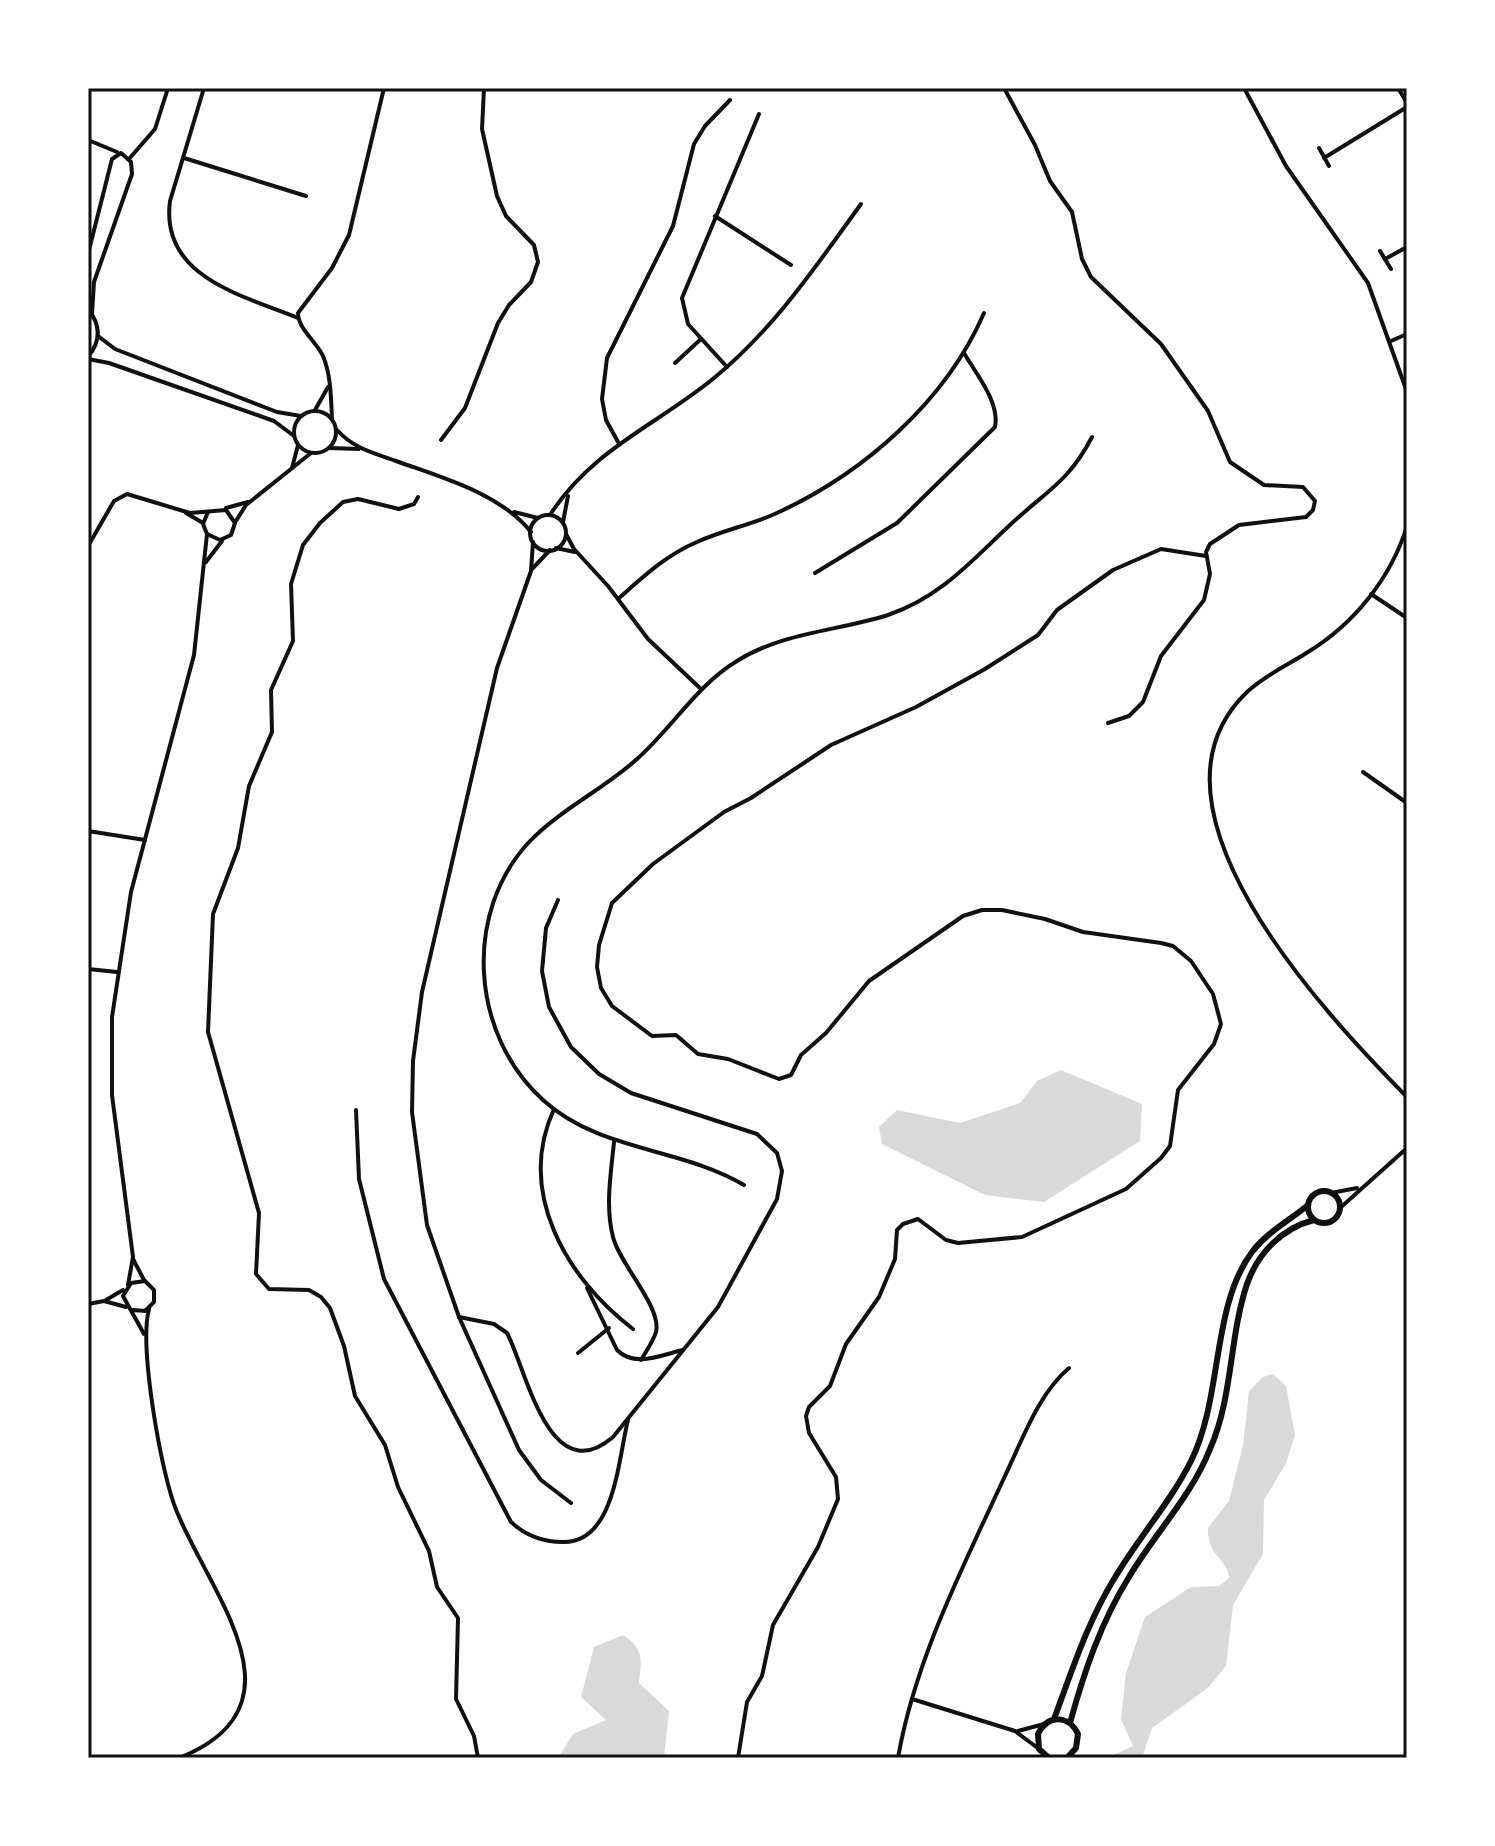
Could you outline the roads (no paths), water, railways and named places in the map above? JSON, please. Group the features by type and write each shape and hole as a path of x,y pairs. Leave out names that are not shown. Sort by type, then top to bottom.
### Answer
{"street":[{"path":"129,159 155,129 168,88"},
{"path":"204,88 172,192 169,218 172,236 184,260 211,282 298,318 320,350 329,385 332,419 337,430 361,449 475,493 511,512 538,518 550,515 587,471 618,442 679,404 727,367 786,306 861,204"},
{"path":"298,318 300,307 327,276 349,235 384,88"},
{"path":"441,440 465,408 498,323 509,305 531,282 538,262 534,245 506,216 497,196 482,129 484,88"},
{"path":"1004,88 1050,181 1072,212 1082,259 1091,277 1164,349 1208,411 1226,458 1264,485 1303,487 1313,496 1313,510 1306,517 1239,525 1216,538 1207,548 1210,574 1204,600 1161,656 1143,702 1129,716 1108,723"},
{"path":"1244,88 1286,166 1362,272 1391,341 1407,392"},
{"path":"1324,158 1407,105 1398,88"},
{"path":"618,442 606,420 602,399 607,358 673,226 694,144 705,126 730,100"},
{"path":"727,367 685,318 682,298 759,114"},
{"path":"88,140 129,159 132,174 94,282 92,314 98,336 115,349 277,412 301,416 315,410 329,385"},
{"path":"1319,148 1329,166"},
{"path":"88,254 112,159 119,153"},
{"path":"184,158 306,196"},
{"path":"715,216 791,265"},
{"path":"1385,259 1407,247"},
{"path":"1380,251 1391,269"},
{"path":"88,309 92,314"},
{"path":"618,599 675,553 778,513 850,468 916,413 964,353 984,313"},
{"path":"1391,341 1407,334"},
{"path":"98,336 88,358 274,421 311,453"},
{"path":"675,363 701,339"},
{"path":"815,573 897,523 995,427 997,419 991,399 964,353"},
{"path":"315,410 332,419"},
{"path":"294,436 301,416"},
{"path":"329,448 337,430"},
{"path":"744,1185 697,1162 614,1141 576,1125 554,1109 513,1065 489,1009 483,964 493,904 513,863 532,839 632,764 701,689 733,663 770,644 892,614 938,591 1066,479 1092,437"},
{"path":"291,470 298,444"},
{"path":"205,565 233,531 250,501 311,453 329,448 361,449"},
{"path":"88,546 111,505 123,495 138,494 185,512 203,524 207,534 194,655 131,892 112,1017 111,1077 133,1257 123,1296 145,1337"},
{"path":"569,494 563,523 577,553 648,639 701,689"},
{"path":"418,497 414,504 399,509 358,499 343,502 311,533 297,557 291,584 293,641 274,678 272,732 253,773 238,848 213,914 212,976 206,1020 233,1129 259,1213 256,1274 269,1289 309,1290 321,1297 330,1308 344,1346 355,1396 385,1445 398,1487 429,1551 437,1587 458,1618 456,1699 474,1736 478,1758"},
{"path":"185,512 208,512 250,501"},
{"path":"223,509 232,514 235,523"},
{"path":"203,524 208,512"},
{"path":"511,512 531,532 531,571 512,616 497,668 422,992 415,1038 412,1112 419,1182 433,1246 459,1317 525,1461 541,1480 571,1503"},
{"path":"550,515 563,523"},
{"path":"531,532 538,518"},
{"path":"1407,526 1391,564 1371,594 1331,636 1258,682 1237,702 1217,738 1209,785 1225,856 1252,906 1331,1012 1407,1097"},
{"path":"207,534 224,539"},
{"path":"531,571 566,534"},
{"path":"533,542 540,549 577,553"},
{"path":"738,1758 747,1702 762,1676 773,1625 818,1547 838,1499 836,1477 809,1433 806,1416 809,1407 830,1386 846,1344 879,1297 895,1259 897,1230 910,1220 918,1219 935,1234 958,1243 1022,1237 1126,1189 1168,1151 1178,1090 1214,1044 1221,1013 1213,994 1191,961 1173,946 1083,932 1045,919 982,910 963,916 869,981 826,1033 801,1055 791,1075 779,1079 728,1059 698,1054 676,1035 646,1034 612,1006 601,988 597,967 607,910 647,869 724,812 751,798 831,745 916,707 985,669 1038,635 1057,610 1080,597 1113,570 1161,549 1206,556"},
{"path":"1371,594 1407,618"},
{"path":"1363,772 1407,803"},
{"path":"88,831 146,840"},
{"path":"459,1317 494,1324 507,1333 541,1418 563,1443 579,1450 594,1449 607,1442 629,1418 718,1307 777,1199 782,1181 780,1162 771,1145 757,1134 631,1093 599,1074 571,1047 549,1007 542,971 546,928 558,900"},
{"path":"88,969 118,972"},
{"path":"554,1109 540,1152 541,1188 561,1248 587,1286 633,1329"},
{"path":"356,1110 359,1179 384,1279 511,1522 526,1534 553,1542 576,1541 594,1531 608,1507 629,1418"},
{"path":"614,1141 609,1208 612,1234 621,1258 656,1319 656,1333 641,1360"},
{"path":"1067,1758 1074,1752 1079,1739 1070,1723 1087,1666 1118,1596 1179,1506 1211,1448 1225,1400 1244,1295 1254,1268 1277,1238 1314,1220 1330,1221 1359,1187 1407,1148"},
{"path":"1054,1719 1081,1644 1103,1597 1175,1489 1198,1445 1213,1398 1233,1290 1241,1269 1261,1241 1308,1205 1318,1192 1331,1193 1359,1187"},
{"path":"1331,1193 1340,1208"},
{"path":"1308,1205 1314,1220"},
{"path":"133,1257 155,1294 149,1309 145,1337 162,1464 171,1498 237,1631 246,1658 245,1687 236,1714 207,1745 179,1758"},
{"path":"88,1304 104,1301 127,1286 145,1281"},
{"path":"587,1286 592,1303 609,1328 621,1354 641,1360 684,1350"},
{"path":"104,1301 131,1309 149,1309"},
{"path":"578,1353 609,1328"},
{"path":"898,1758 912,1699 955,1585 1049,1390 1069,1368"},
{"path":"912,1699 1015,1731 1048,1758"},
{"path":"1015,1731 1054,1719 1070,1723"},
{"path":"1039,1749 1038,1734 1044,1724"}]}
